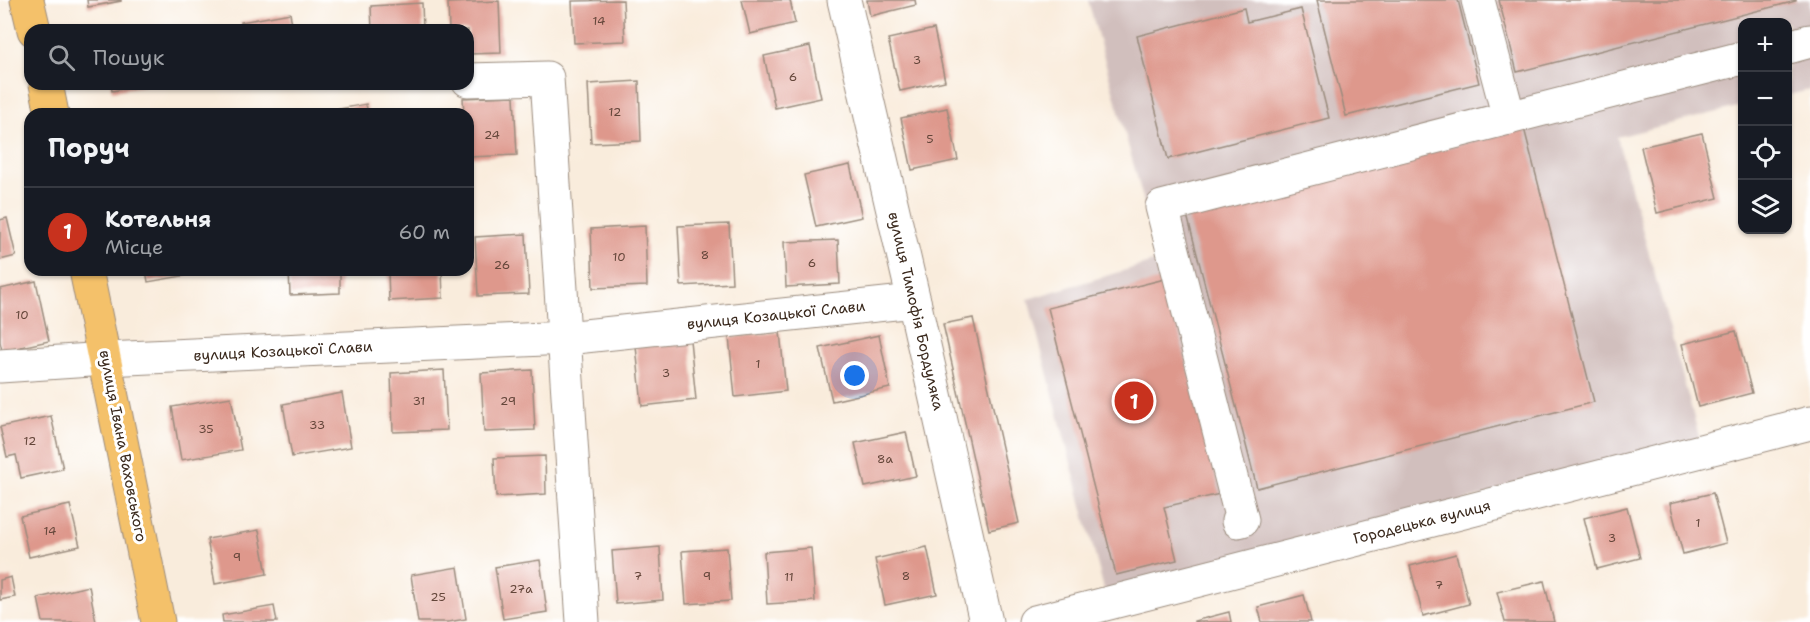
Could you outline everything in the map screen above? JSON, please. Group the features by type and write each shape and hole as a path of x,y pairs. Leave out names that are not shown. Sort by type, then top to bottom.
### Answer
{"main road":[{"path":"27,0 33,24"},
{"path":"47,90 51,108"},
{"name":"вулиця Івана Ваховського","path":"87,276 158,622"}],"street":[{"name":"вулиця Тимофія Бордуляка","path":"844,0 986,622"},
{"path":"1478,0 1509,118"},
{"path":"1792,46 1810,41"},
{"path":"1238,521 1242,520 1162,207 1738,59"},
{"path":"474,80 548,78 583,622"},
{"name":"вулиця Козацької Слави","path":"0,366 566,338 914,301"},
{"name":"Городецька вулиця","path":"1035,622 1810,423"}],"shaded area":[{"path":"1088,0 1810,0 1810,90 1792,94 1792,18 1738,18 1738,107 1617,137 1700,440 1105,593 1028,299 1160,260"}],"building":[{"path":"87,0 121,0 121,1 88,7"},
{"path":"623,0 625,41 574,43 572,1"},
{"path":"742,0 790,0 795,23 750,34"},
{"path":"867,0 915,0 916,5 870,16"},
{"path":"1317,0 1458,0 1479,83 1346,116"},
{"path":"1499,0 1796,0 1796,1 1517,72"},
{"path":"499,1 501,53 474,54 474,24 449,24 448,3"},
{"path":"422,3 423,24 372,24 371,6"},
{"path":"1244,8 1247,22 1301,9 1329,118 1168,159 1137,36"},
{"path":"290,13 292,24 241,24 241,22"},
{"path":"934,29 945,81 900,91 888,39"},
{"path":"810,46 821,98 775,108 764,56"},
{"path":"639,81 641,141 591,143 588,84"},
{"path":"514,96 517,155 474,157 474,108 464,108 463,98"},
{"path":"366,104 367,108 344,108"},
{"path":"947,108 958,160 912,170 901,118"},
{"path":"1524,128 1594,402 1257,488 1187,215"},
{"path":"1702,133 1718,198 1657,213 1641,147"},
{"path":"850,165 862,217 816,227 804,175"},
{"path":"7,218 16,256 0,260 0,220"},
{"path":"729,224 732,283 681,286 678,226"},
{"path":"645,226 647,286 593,288 591,229"},
{"path":"526,234 529,294 478,296 475,237"},
{"path":"838,240 840,284 786,287 784,242"},
{"path":"147,276 182,276 148,282"},
{"path":"289,276 340,276 340,293 290,295"},
{"path":"388,276 442,276 443,298 389,301"},
{"path":"1165,279 1220,494 1164,507 1177,560 1116,575 1048,308"},
{"path":"36,281 49,341 2,351 0,289"},
{"path":"973,318 1019,523 989,530 943,324"},
{"path":"1736,331 1752,393 1698,407 1682,344"},
{"path":"780,332 786,391 735,397 729,337"},
{"path":"879,335 890,388 832,401 820,348"},
{"path":"690,340 696,400 642,406 636,346"},
{"path":"444,370 447,430 393,432 391,373"},
{"path":"532,370 535,430 484,432 481,373"},
{"path":"342,393 351,447 292,457 283,404"},
{"path":"231,397 241,450 181,460 172,407"},
{"path":"51,416 63,469 21,478 16,455 7,457 0,427"},
{"path":"906,432 916,476 865,487 855,443"},
{"path":"545,456 546,494 496,497 494,458"},
{"path":"1713,493 1726,543 1683,554 1670,503"},
{"path":"70,505 80,546 29,557 20,516"},
{"path":"1627,507 1640,558 1597,569 1584,518"},
{"path":"259,530 267,574 215,584 207,539"},
{"path":"660,547 663,600 616,604 612,551"},
{"path":"927,547 937,594 885,605 875,559"},
{"path":"727,548 731,601 686,604 682,551"},
{"path":"811,548 815,601 767,604 764,552"},
{"path":"1456,554 1469,604 1423,616 1410,566"},
{"path":"540,560 547,612 503,619 495,567"},
{"path":"458,567 466,619 448,622 418,622 411,575"},
{"path":"11,577 15,597 0,600 0,580"},
{"path":"1544,581 1554,622 1505,622 1497,592"},
{"path":"89,586 96,622 43,622 38,598"},
{"path":"1304,595 1311,622 1262,622 1258,607"},
{"path":"274,606 277,622 223,622 222,615"},
{"path":"1229,612 1231,622 1194,622 1194,621"}],"place":[{"name":"Котельня","path":"1134,401"}]}
